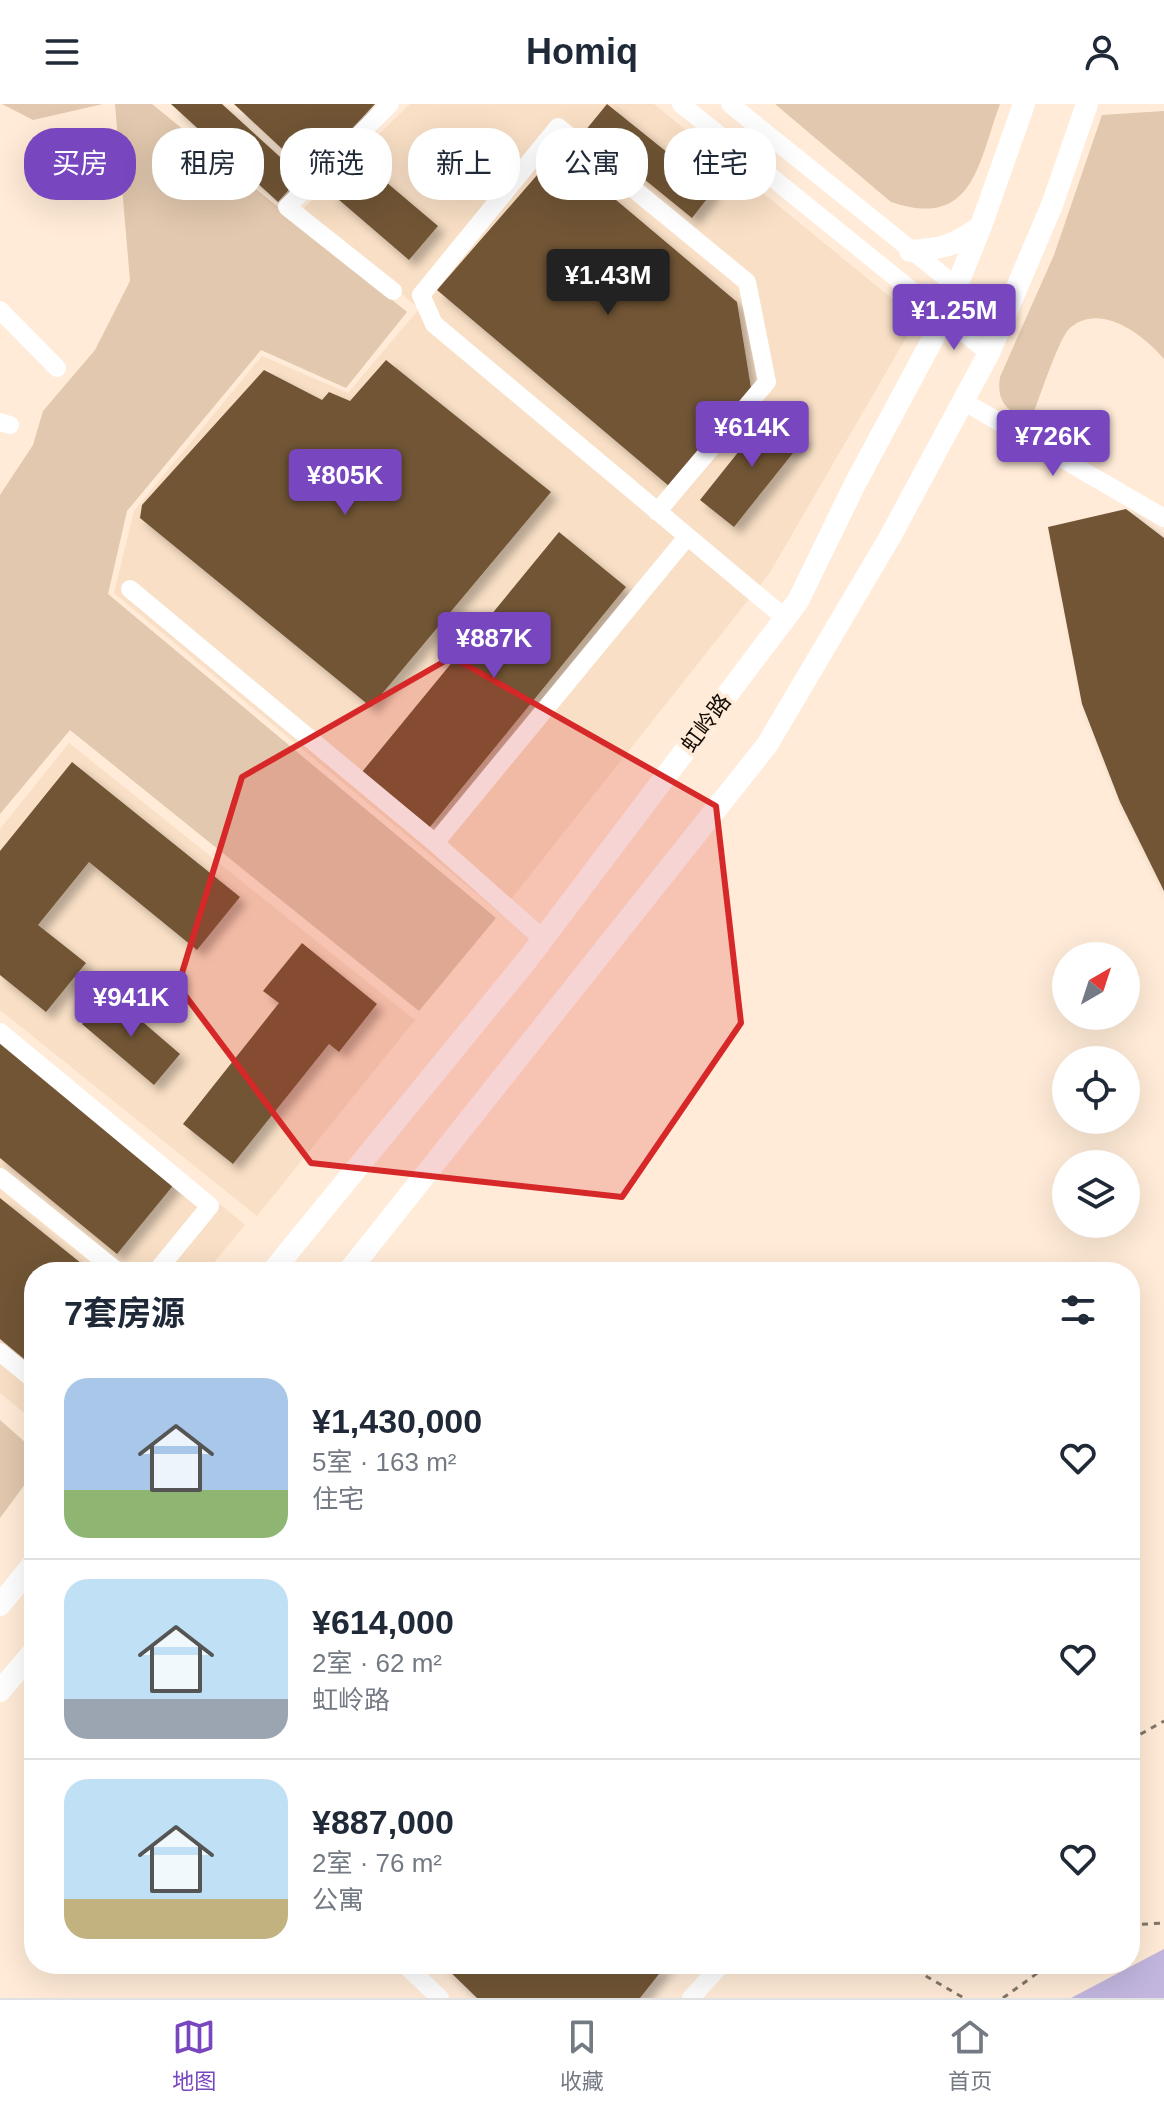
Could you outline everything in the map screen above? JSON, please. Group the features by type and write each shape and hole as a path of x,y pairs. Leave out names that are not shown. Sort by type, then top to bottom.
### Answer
{"main road":[{"name":"虹岭路","path":"280,1262 543,939 798,601 855,484 944,318 981,226 1024,104"},
{"path":"356,1262 767,745 890,537 989,353 1052,205 1087,104"},
{"path":"910,251 938,250 960,242 981,226"},
{"path":"0,1605 24,1575"},
{"path":"0,1691 24,1663"}],"street":[{"path":"390,104 287,207 393,291"},
{"path":"681,104 989,353"},
{"path":"730,104 1002,323"},
{"path":"657,512 767,382 747,282 558,127 421,295 434,324 657,512 785,618"},
{"path":"0,310 57,368"},
{"path":"963,401 1164,518"},
{"path":"435,843 687,537"},
{"path":"130,589 435,843 543,939"},
{"path":"0,1032 210,1206 164,1262"},
{"path":"0,1178 105,1262"},
{"path":"0,1352 24,1372"},
{"path":"415,1974 440,1998"},
{"path":"691,1998 713,1974"}],"path":[{"path":"1140,1734 1164,1721"},
{"path":"1140,1924 1164,1923"},
{"path":"922,1974 964,1998"},
{"path":"1003,1998 1036,1974"}],"highlighted area":[{"path":"452,657 716,806 741,1023 622,1197 311,1163 178,986 242,777"}],"shaded area":[{"path":"2,104 103,104 33,120"},
{"path":"115,104 152,104 181,128 152,128 152,200 264,200 264,195 407,312 346,388 261,350 127,511 108,594 496,918 419,1011 70,730 0,814 0,495 33,445 43,411 95,350 130,281 123,200 136,200 136,128 117,128"},
{"path":"410,104 654,104 683,128 664,128 664,200 771,200 917,319 769,574 500,913 114,593 134,511 262,356 348,393 419,309 304,208 312,200 392,200 392,128 386,128"},
{"path":"775,104 1000,104 978,168 968,186 956,199 940,207 919,208 891,202"},
{"path":"1164,111 1164,359 1144,340 1119,324 1093,318 1080,322 1064,336 1030,422 1005,405 1000,393 1000,377 1054,255 1102,115"},
{"path":"69,743 415,1020 257,1216 0,1010 0,829"},
{"path":"0,1023 245,1225 214,1262 24,1262 24,1413 0,1393"},
{"path":"0,1420 24,1441 24,1486 0,1518"},
{"path":"1164,1949 1164,1998 1071,1998 1117,1974 1140,1974 1140,1962"}],"building":[{"path":"171,104 222,104 248,128 197,128"},
{"path":"234,104 375,104 352,128 280,128 280,147 264,132 264,128 260,128"},
{"path":"607,104 637,128 587,128"},
{"path":"648,137 664,150 664,195 648,182"},
{"path":"264,142 280,157 278,202 264,189"},
{"path":"536,176 536,200 616,200 737,302 751,388 669,486 437,290 515,200 520,200 520,195"},
{"path":"392,187 438,226 409,260 339,200 392,200"},
{"path":"670,200 706,200 692,218"},
{"path":"386,360 551,492 371,707 140,518 142,505 264,370 322,400 329,392 350,401"},
{"path":"771,411 805,438 734,527 700,500"},
{"path":"1126,509 1164,538 1164,891 1120,802 1082,704 1048,527"},
{"path":"559,532 626,587 430,827 362,772"},
{"path":"72,762 240,897 197,950 89,862 38,925 86,963 46,1012 0,975 0,851"},
{"path":"302,943 377,1004 339,1052 329,1044 233,1164 183,1124 279,1003 263,991"},
{"path":"109,993 180,1054 154,1085 82,1024"},
{"path":"0,1038 176,1182 117,1254 0,1158"},
{"path":"0,1198 80,1262 24,1262 24,1359 0,1339"},
{"path":"452,1974 659,1974 640,1998 477,1998"}]}
